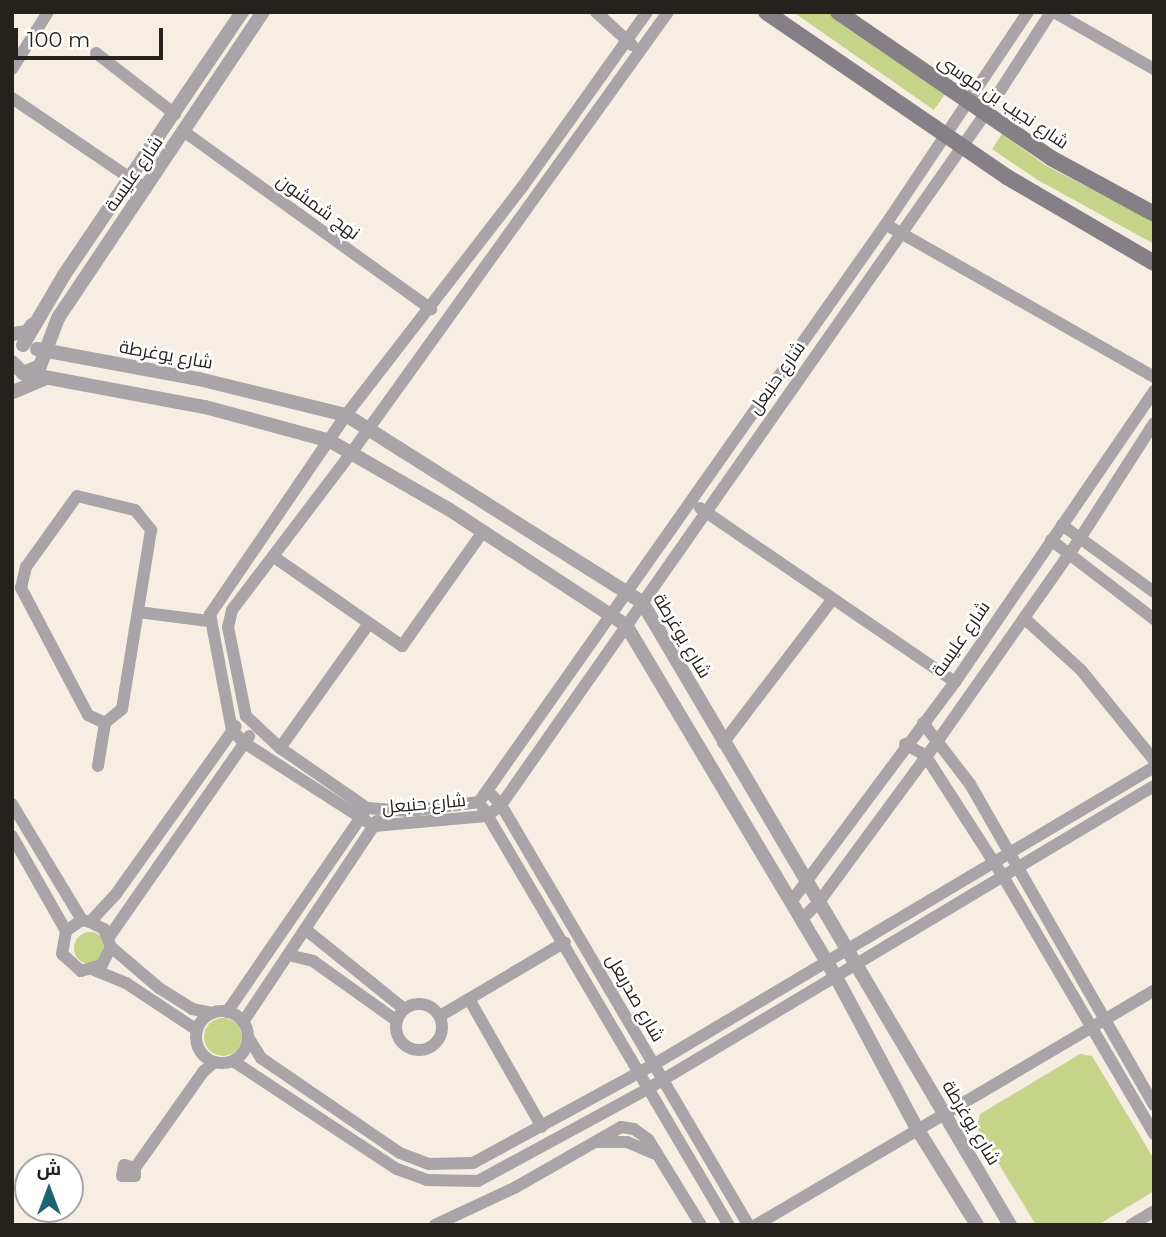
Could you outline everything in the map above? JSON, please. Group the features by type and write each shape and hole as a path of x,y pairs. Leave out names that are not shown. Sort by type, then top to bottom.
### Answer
{"main road":[{"path":"766,12 960,146 1154,263"},
{"name":"شارع نجيب بن موسى","path":"838,12 1051,158 1154,214"}],"street":[{"path":"12,69 48,12"},
{"name":"شارع عليسة","path":"25,357 37,318 242,12"},
{"path":"596,12 639,51"},
{"path":"232,730 208,621 346,415 431,309 647,12"},
{"name":"شارع حنبعل","path":"668,12 229,619 246,716 256,729 280,748 367,807 382,811 479,802 886,224 1028,12"},
{"path":"1053,12 1154,69"},
{"name":"شارع حنبعل","path":"232,730 243,742 360,820 374,826 487,816 501,805 960,146 985,114 1053,12"},
{"name":"شارع عليسة","path":"25,357 58,318 186,133 262,13"},
{"path":"96,53 175,114"},
{"path":"12,98 146,189"},
{"name":"نهج شمشون","path":"186,133 431,309"},
{"path":"886,224 1154,377"},
{"path":"58,318 60,343 75,358"},
{"path":"13,393 25,357 253,418 330,442 352,452 626,625 835,977 916,1127 978,1225"},
{"name":"شارع يوغرطة","path":"25,357 75,358 198,379 346,415 368,426 628,590 642,602 1010,1225"},
{"name":"شارع عليسة","path":"791,902 807,885 905,744 955,682 1154,391"},
{"path":"801,919 819,902 939,738 1079,540 1154,423"},
{"path":"98,766 104,723 122,709 151,541 148,521 135,510 77,496 26,566 20,588 88,715 104,723"},
{"path":"691,501 955,682"},
{"path":"1062,525 1079,540 1154,592"},
{"path":"274,557 402,646 482,533"},
{"path":"1051,540 1154,619"},
{"path":"723,743 832,600"},
{"path":"138,612 208,621"},
{"path":"1024,618 1081,670 1154,760"},
{"path":"280,748 369,623"},
{"path":"197,1030 126,983 94,970 81,971 65,960 61,943 66,931 86,921 116,894 232,730 246,716"},
{"path":"923,723 939,738 1154,1105"},
{"path":"94,970 106,961 110,942 243,742 256,729"},
{"path":"905,744 925,755 1004,878 1088,1029 1154,1134"},
{"path":"12,804 86,921 159,988 192,1009 212,1013 227,1012 243,1022 248,1037 261,1058 382,1142 429,1164 473,1163 653,1065 1154,767"},
{"path":"212,1013 197,1030 197,1069 132,1166 203,1072 214,1062 233,1061 397,1169 449,1182 478,1181 502,1171 649,1088 1017,871 1154,786"},
{"name":"شارع صدربعل","path":"488,791 501,805 748,1225"},
{"name":"شارع صدربعل","path":"479,802 565,942 729,1225"},
{"path":"227,1012 367,807"},
{"path":"243,1022 382,811"},
{"path":"12,836 66,931"},
{"path":"305,929 404,1009"},
{"path":"440,1016 565,942"},
{"path":"288,955 313,961 397,1021"},
{"path":"756,1225 916,1127 1154,990"},
{"path":"469,999 542,1127"},
{"path":"419,1004 440,1016 441,1035 423,1050 401,1042 397,1021 404,1009 419,1004"},
{"path":"233,1061 245,1051 248,1037"},
{"path":"199,1050 214,1062"},
{"path":"435,1225 516,1188 614,1129 628,1128 644,1135 701,1225"},
{"path":"1131,1225 1154,1211"}],"green space":[{"path":"793,12 827,12 945,94 934,110"},
{"path":"1002,134 1045,165 1154,222 1154,244 1036,179 992,149"},
{"path":"90,932 102,936 106,948 102,960 90,964 78,960 74,948 78,936"},
{"path":"223,1018 236,1024 242,1037 236,1050 223,1056 210,1050 204,1037 210,1024"},
{"path":"1080,1054 1092,1056 1154,1159 1154,1191 1098,1225 1036,1225 977,1128 980,1114"}]}
